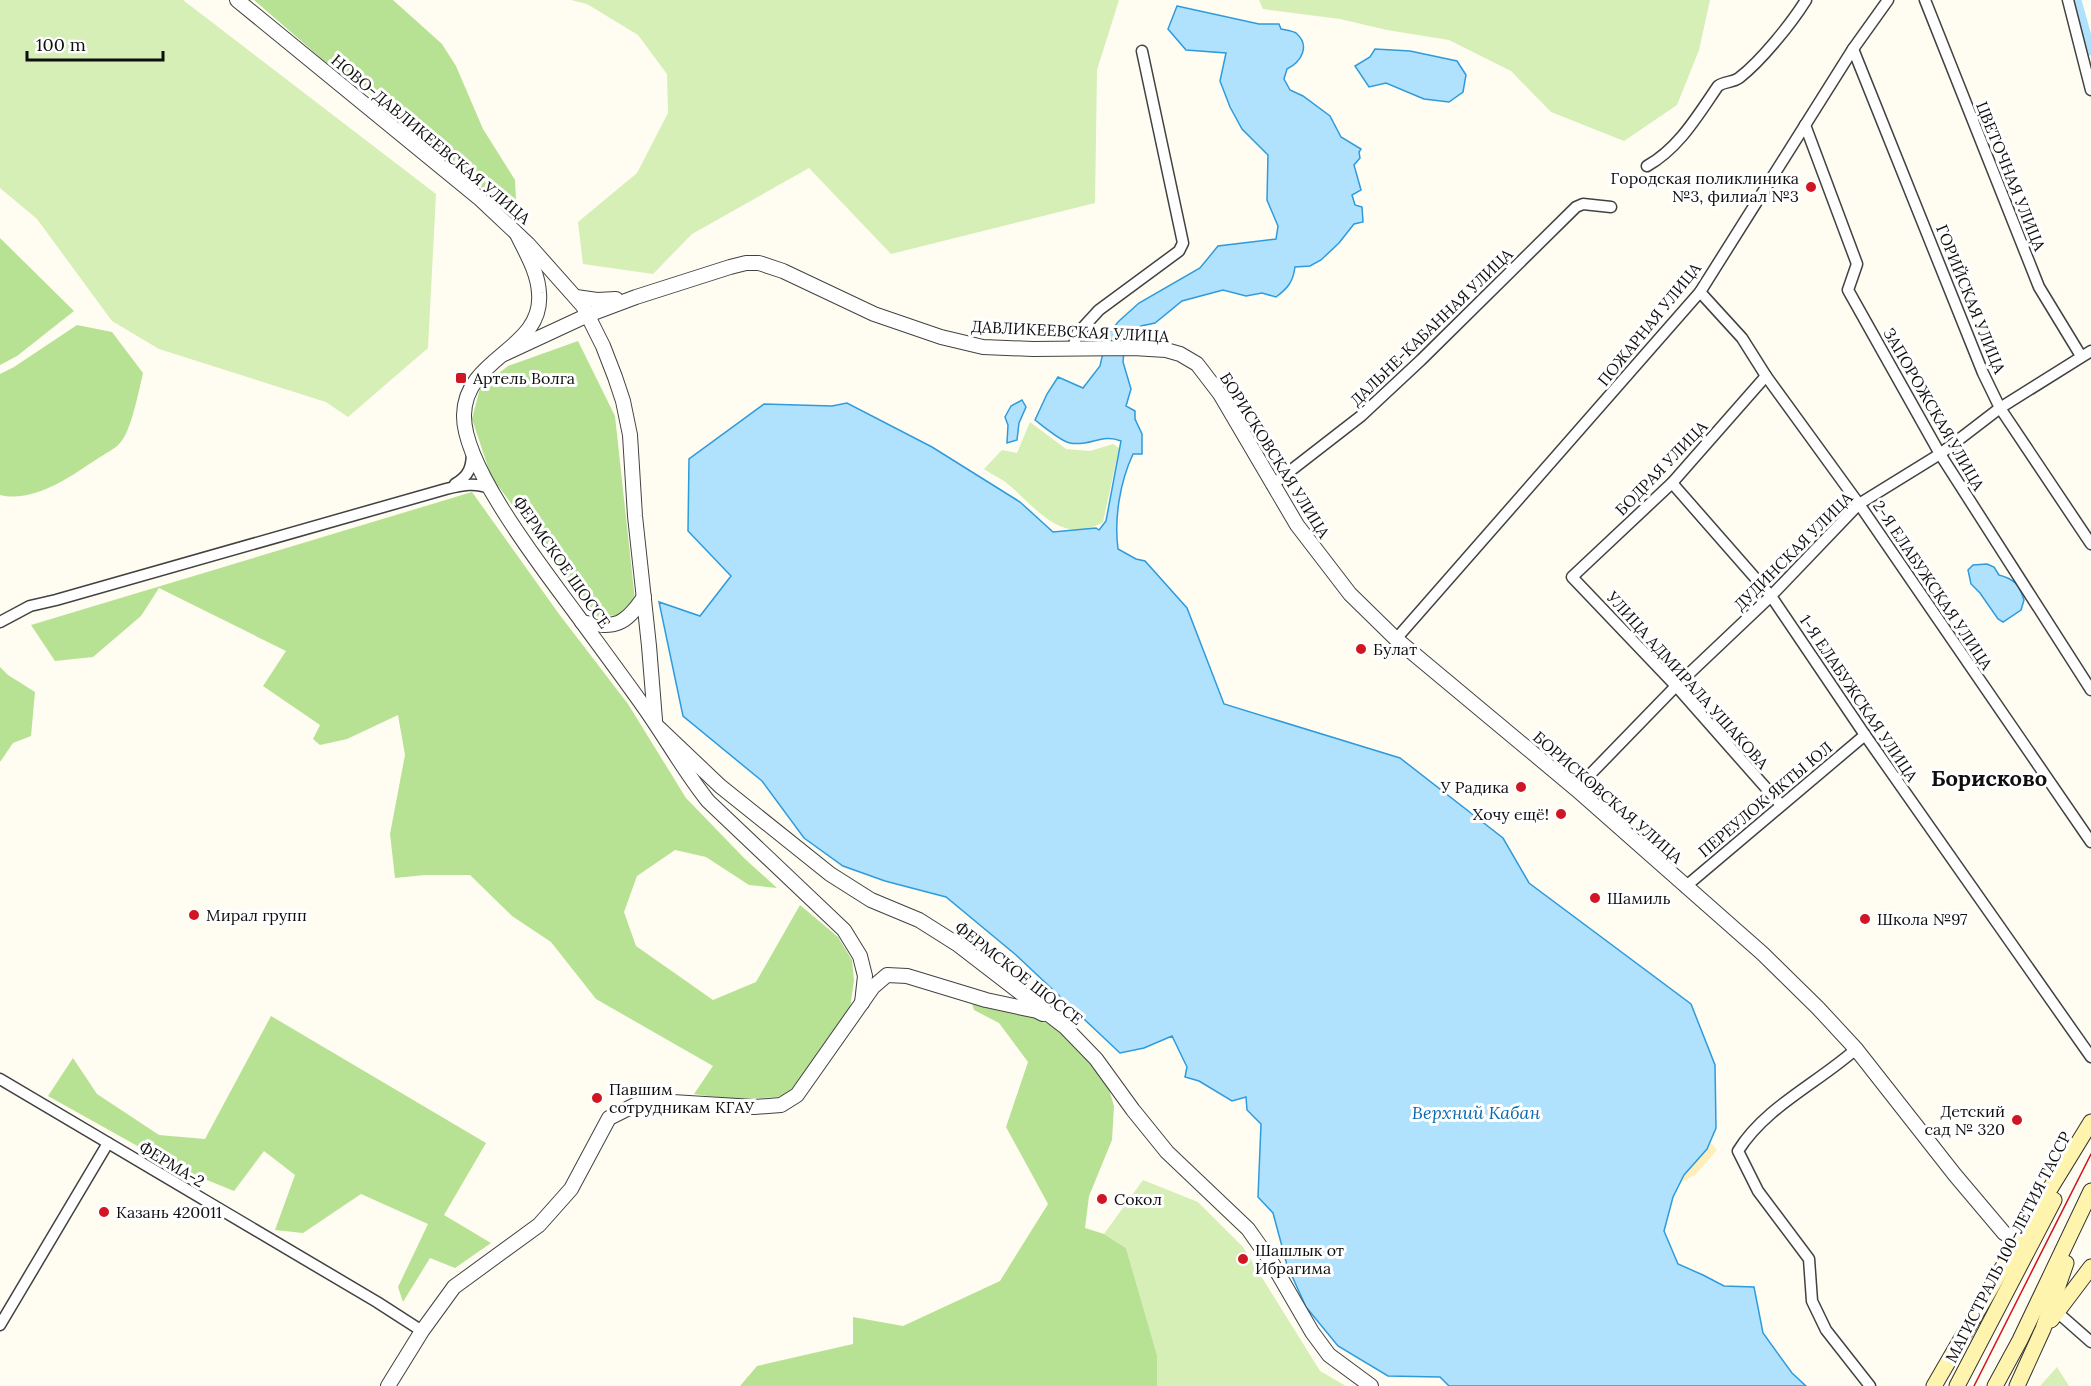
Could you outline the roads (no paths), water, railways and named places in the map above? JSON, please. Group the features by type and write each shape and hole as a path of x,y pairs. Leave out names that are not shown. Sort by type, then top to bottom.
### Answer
{"main road":[{"path":"1935,1386 2018,1241 2091,1123"},
{"name":"МАГИСТРАЛЬ 100-ЛЕТИЯ ТАССР","path":"1957,1386 2037,1233 2091,1123"},
{"path":"2018,1386 2043,1329 2089,1195"},
{"path":"1995,1386 2020,1340 2089,1195"},
{"path":"2043,1329 2091,1267"}],"street":[{"name":"НОВО-ДАВЛИКЕЕВСКАЯ УЛИЦА","path":"237,0 479,198 517,234 576,297"},
{"path":"1647,166 1660,159 1687,131 1718,86 1741,77 1771,45 1806,0"},
{"name":"ПОЖАРНАЯ УЛИЦА","path":"1396,639 1700,292 1853,50 1888,0"},
{"name":"ЦВЕТОЧНАЯ УЛИЦА","path":"1925,0 2039,287 2086,354"},
{"path":"2068,0 2091,90"},
{"name":"ГОРИЙСКАЯ УЛИЦА","path":"1853,50 1983,373 2000,408 2091,544"},
{"path":"1072,348 1077,334 1099,310 1179,251 1183,243 1142,51"},
{"name":"ЗАПОРОЖСКАЯ УЛИЦА","path":"1805,125 1857,264 1848,290 1940,454 2091,690"},
{"name":"ДАЛЬНЕ-КАБАННАЯ УЛИЦА","path":"1272,485 1361,416 1576,207 1583,204 1611,207"},
{"name":"ФЕРМСКОЕ ШОССЕ","path":"504,354 530,328 536,317 539,300 533,266 517,234"},
{"name":"ДАВЛИКЕЕВСКАЯ УЛИЦА","path":"636,297 730,267 759,263 783,271 874,314 941,338 983,347 1166,350 1180,354 1197,364"},
{"name":"2-Я ЕЛАБУЖСКАЯ УЛИЦА","path":"1700,292 1742,338 1766,376 1859,504 2091,842"},
{"name":"ФЕРМСКОЕ ШОССЕ","path":"576,297 588,315 615,377 630,435 635,516 657,725 720,786 830,874 871,900 919,920 957,944 1065,1027 1096,1059 1167,1152 1248,1229 1272,1263 1312,1332 1329,1355 1371,1386"},
{"path":"576,297 597,300 636,297"},
{"name":"ФЕРМСКОЕ ШОССЕ","path":"636,297 588,315 504,354 489,364 480,373 467,394 464,417 472,452 527,547 657,725 693,783 708,801 844,930 860,956 865,976 862,1003"},
{"name":"ДУДИНСКАЯ УЛИЦА","path":"1576,789 1676,686 1771,596 1859,504 1940,454 2000,408 2086,354"},
{"name":"БОРИСКОВСКАЯ УЛИЦА","path":"1197,364 1220,394 1297,525 1350,594 1396,639 1576,789 1763,954 1856,1049 1955,1175 2004,1233 2018,1241"},
{"name":"БОДРАЯ УЛИЦА","path":"1572,577 1672,483 1766,376"},
{"path":"446,489 465,478 471,468 472,452"},
{"name":"1-Я ЕЛАБУЖСКАЯ УЛИЦА","path":"1672,483 1771,596 1866,735 2089,1050"},
{"path":"0,622 30,606 446,489 468,484 492,489"},
{"name":"УЛИЦА АДМИРАЛА УШАКОВА","path":"1572,577 1676,686 1781,805"},
{"path":"582,622 603,627 620,623 632,614 644,597"},
{"name":"ПЕРЕУЛОК ЯКТЫ ЮЛ","path":"1685,887 1866,735"},
{"path":"388,1386 422,1331 454,1287 539,1225 571,1189 609,1118 635,1105 656,1101 754,1107 781,1105 797,1095 873,987 887,975 907,976 986,1000 1037,1011 1065,1027"},
{"path":"1856,1049 1760,1124 1745,1140 1738,1152 1758,1191 1809,1259 1812,1301 1826,1330 1870,1386"},
{"name":"ФЕРМА-2","path":"0,1079 377,1302 422,1331"},
{"path":"0,1325 108,1143"},
{"path":"2057,1312 2091,1342"}],"water":[{"name":"Верхний Кабан","path":"1177,6 1259,24 1279,24 1281,29 1296,33 1303,43 1302,53 1300,58 1287,69 1284,79 1290,90 1303,96 1330,116 1341,137 1361,149 1360,158 1354,165 1361,190 1352,195 1355,205 1362,207 1363,222 1354,224 1321,260 1310,266 1295,267 1289,284 1276,297 1262,293 1246,296 1223,290 1182,301 1155,323 1141,326 1125,340 1123,362 1131,389 1126,406 1135,411 1135,419 1142,434 1142,454 1133,454 1121,488 1117,525 1118,549 1136,559 1145,561 1187,608 1224,704 1400,758 1503,838 1529,883 1691,1004 1715,1065 1716,1128 1707,1149 1684,1175 1673,1197 1664,1231 1678,1264 1724,1286 1754,1287 1763,1333 1792,1373 1806,1386 1449,1386 1440,1377 1388,1376 1338,1346 1306,1307 1287,1265 1273,1213 1258,1197 1261,1124 1247,1110 1246,1097 1232,1101 1199,1081 1185,1077 1187,1067 1172,1036 1144,1048 1120,1053 1016,955 946,897 885,881 843,866 804,838 762,781 683,716 659,602 700,616 731,576 688,531 689,459 764,404 832,406 847,403 932,447 1020,502 1053,532 1096,528 1099,530 1106,521 1121,441 1108,438 1077,444 1058,437 1035,420 1047,394 1058,377 1083,388 1100,366 1107,335 1139,303 1200,268 1218,246 1276,239 1278,226 1267,200 1268,155 1242,129 1220,81 1226,53 1186,50 1168,29"},
{"path":"1375,49 1410,51 1457,61 1466,75 1463,92 1449,102 1424,99 1386,83 1369,87 1355,66 1370,57"},
{"path":"1022,400 1026,407 1019,423 1017,440 1007,443 1008,425 1005,417 1011,406"},
{"path":"1987,564 1994,567 1999,575 2015,583 2024,600 2021,610 2003,622 1998,619 1971,584 1968,570 1973,565"}],"waterway":[{"path":"2077,0 2091,51"}],"tram line":[{"path":"1974,1386 2091,1154"}],"place":[{"name":"Городская поликлиника №3, филиал №3","path":"1811,187"},
{"name":"Артель Волга","path":"461,378"},
{"name":"Булат","path":"1361,649"},
{"name":"У Радика","path":"1521,787"},
{"name":"Хочу ещё!","path":"1561,814"},
{"name":"Шамиль","path":"1595,898"},
{"name":"Мирал групп","path":"194,915"},
{"name":"Школа №97","path":"1865,919"},
{"name":"Павшим сотрудникам КГАУ","path":"597,1098"},
{"name":"Детский сад № 320","path":"2017,1120"},
{"name":"Сокол","path":"1102,1199"},
{"name":"Казань 420011","path":"104,1212"},
{"name":"Шашлык от Ибрагима","path":"1243,1259"}],"district":[{"name":"Борисково","path":"1989,778"}]}
